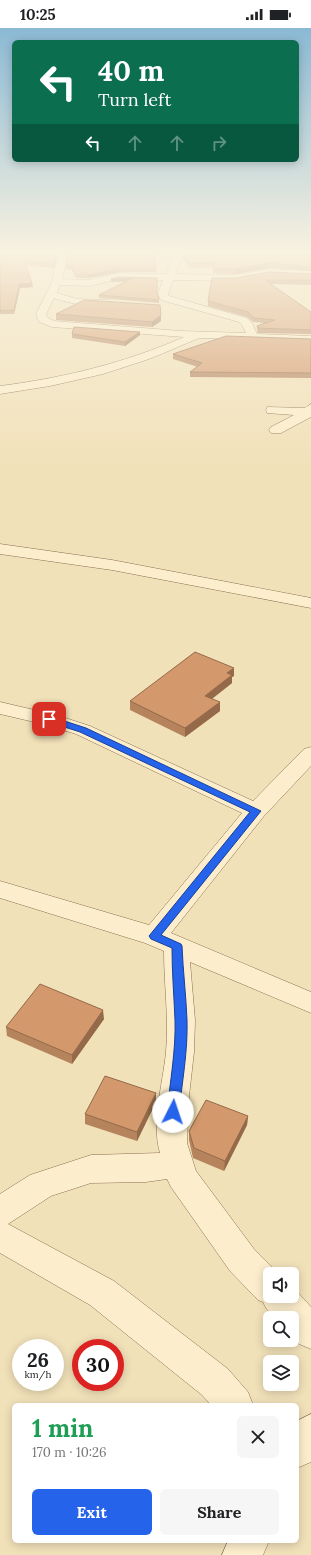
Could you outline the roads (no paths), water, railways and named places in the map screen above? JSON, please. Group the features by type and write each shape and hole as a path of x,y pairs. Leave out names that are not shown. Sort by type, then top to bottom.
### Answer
{"street":[{"path":"68,325 199,335 311,339"},
{"path":"142,331 146,325"},
{"path":"249,325 253,337"},
{"path":"0,390 35,386 88,373 162,351 199,335"},
{"path":"272,410 311,411"},
{"path":"276,430 311,411"},
{"path":"0,549 112,565 311,603"},
{"path":"0,708 49,719 83,730 256,811"},
{"path":"166,941 256,811 311,753"},
{"path":"0,889 166,941 311,1003"},
{"path":"166,941 177,980 181,1020 180,1052 174,1096 172,1143 182,1177 242,1260 263,1281"},
{"path":"0,1212 40,1185 91,1169 146,1168 178,1164"},
{"path":"0,1236 102,1293 215,1382 233,1403"},
{"path":"284,1303 311,1332"},
{"path":"299,1447 311,1433"},
{"path":"242,1555 248,1543"}]}
